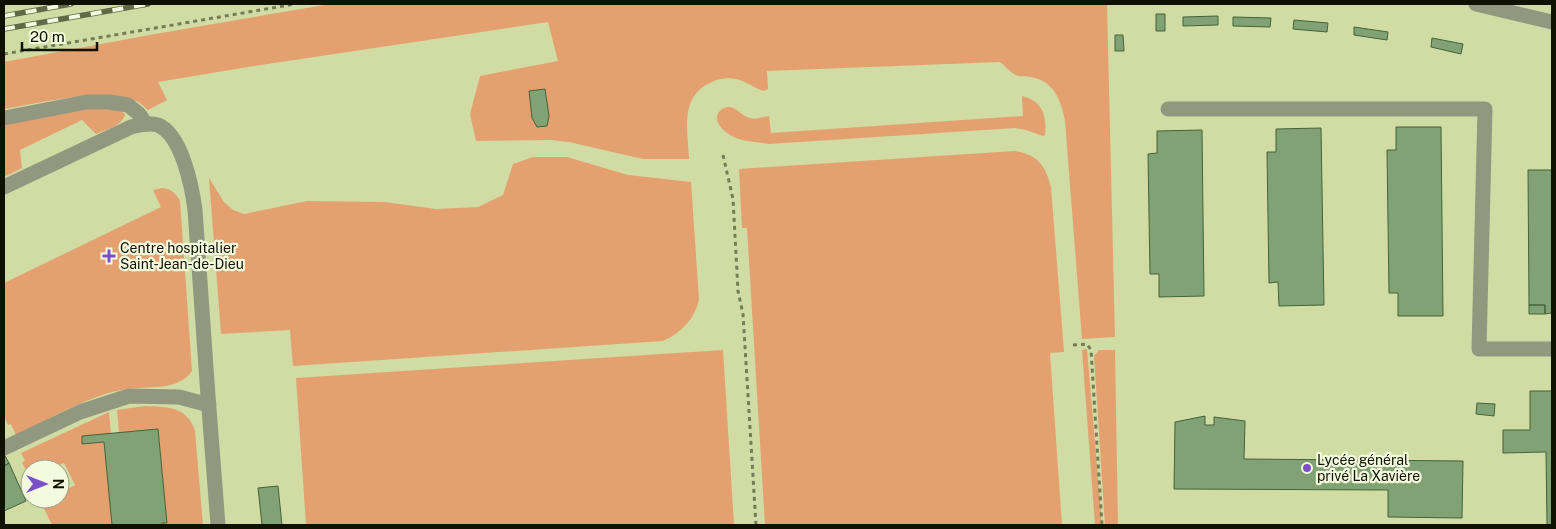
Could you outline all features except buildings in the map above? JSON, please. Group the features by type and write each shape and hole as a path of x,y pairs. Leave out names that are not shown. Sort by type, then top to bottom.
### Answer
{"lane":[{"path":"1476,4 1552,22"},
{"path":"4,118 87,102 110,102 128,104 146,124"},
{"path":"1168,109 1485,109 1479,349 1552,349"},
{"path":"4,187 131,128 146,124 156,124 167,130 174,140 186,166 192,187 195,210 218,525"},
{"path":"4,448 80,412 129,396 179,397 209,405"}],"path":[{"path":"4,54 295,4"},
{"path":"723,155 732,199 738,291 743,314 756,525"},
{"path":"1072,345 1087,344 1091,350 1102,525"}],"shaded area":[{"path":"330,4 1107,4 1115,337 1082,339 1065,121 1059,99 1051,87 1039,79 1016,75 1000,62 767,71 768,89 764,91 736,79 717,80 698,91 692,99 687,118 689,159 643,159 569,142 551,140 476,141 470,114 480,76 558,61 548,22 158,82 167,100 148,110 136,101 106,95 52,100 4,109 4,62"},
{"path":"1022,96 1035,102 1042,110 1045,122 1045,135 1015,128 769,144 742,140 730,135 720,125 717,117 722,109 729,107 750,118 757,119 769,116 771,133 1023,116"},
{"path":"90,109 119,109 125,114 118,124 96,134 82,120 20,150 22,168 4,177 4,124"},
{"path":"1014,151 1035,158 1043,167 1051,187 1064,352 1050,353 1062,525 765,525 747,228 742,228 739,169"},
{"path":"533,157 567,157 628,175 691,182 699,300 694,314 681,330 663,341 293,366 290,330 221,334 209,178 224,202 233,210 244,214 307,201 384,202 436,209 478,207 503,195 513,164"},
{"path":"162,188 173,192 180,201 192,371 179,382 171,385 127,389 99,396 16,435 11,424 8,425 4,416 4,283 161,207 153,190"},
{"path":"1087,349 1102,525 1095,525 1082,350"},
{"path":"723,350 734,525 306,525 296,378"},
{"path":"1099,350 1115,350 1118,525 1105,525 1094,356"},
{"path":"145,406 168,408 181,412 187,417 195,431 203,525 162,525 162,523 167,522 158,429 119,433 117,410"},
{"path":"109,412 111,434 82,437 82,444 104,442 112,525 52,525 44,509 70,509 70,488 75,485 70,475 70,459 24,459 21,453"}],"railway":[{"path":"4,16 71,4"},
{"path":"4,29 148,4"}],"place":[{"name":"Centre hospitalier Saint-Jean-de-Dieu","path":"109,256"},
{"name":"Lycée général privé La Xavière","path":"1307,468"}]}
